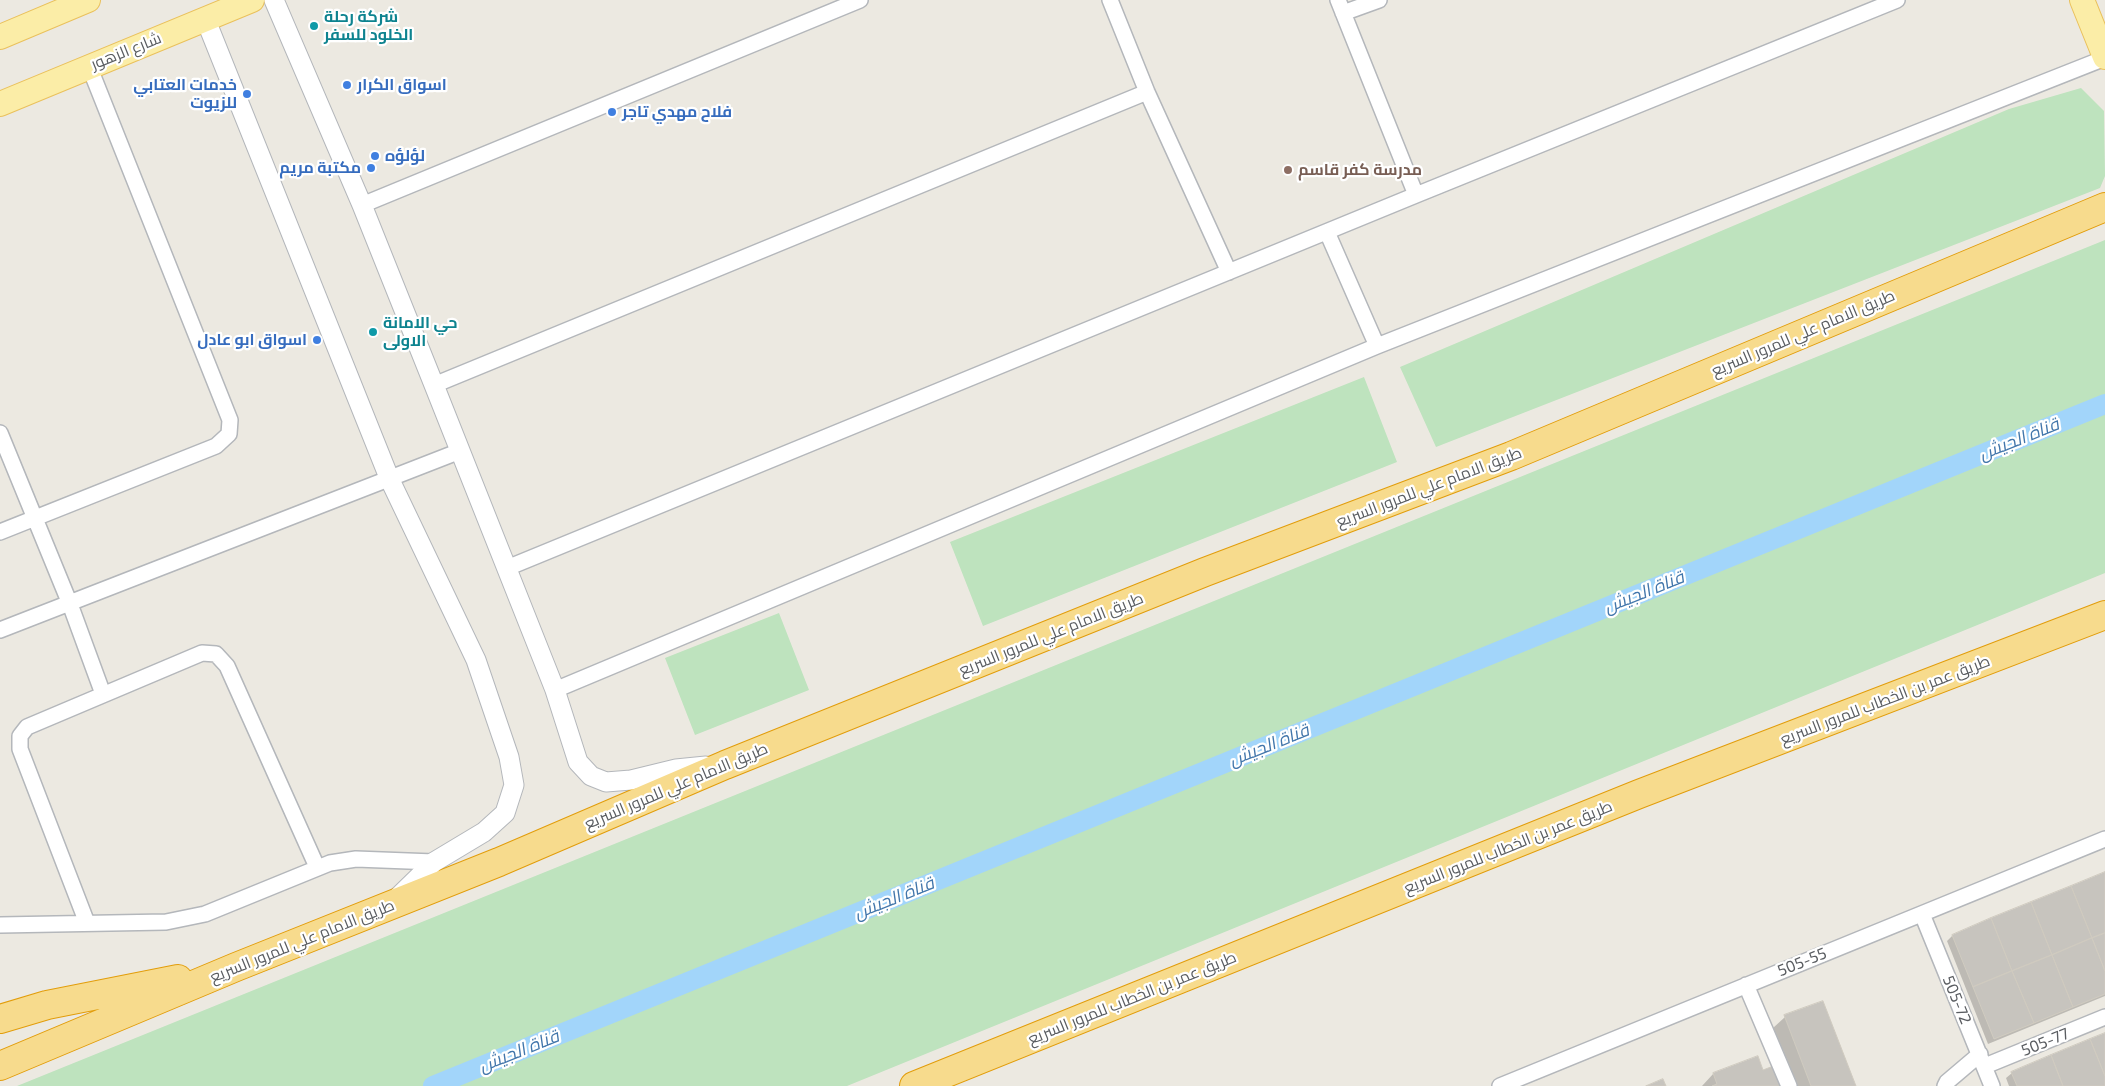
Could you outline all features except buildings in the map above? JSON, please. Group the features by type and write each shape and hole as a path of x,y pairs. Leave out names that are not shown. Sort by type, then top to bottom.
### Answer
{"highway":[{"name":"طريق الامام علي للمرور السريع","path":"0,1066 236,967 499,862 725,765 1196,576 1511,456 2105,207"},
{"name":"طريق عمر بن الخطاب للمرور السريع","path":"914,1086 1639,794 2105,615"},
{"path":"0,1019 67,1000 236,967"}],"main road":[{"path":"0,37 88,0"},
{"name":"شارع الزهور","path":"0,104 252,0"},
{"path":"2082,0 2105,58"}],"street":[{"path":"274,0 362,205 434,385 555,690 578,762 591,776 606,782 623,781 676,769 725,765"},
{"path":"362,205 860,0"},
{"path":"1110,0 1147,92 1229,272"},
{"path":"1379,0 1341,7 1416,195"},
{"path":"506,568 1897,0"},
{"path":"205,18 390,480 476,660 509,758 514,785 505,813 484,832 434,862 390,905"},
{"path":"555,690 1377,346 2105,58"},
{"path":"0,532 216,446 228,434 230,420 89,66"},
{"path":"434,385 1147,92"},
{"path":"1327,232 1377,346"},
{"path":"0,433 70,604 103,694"},
{"path":"0,630 390,480 460,451"},
{"path":"87,923 20,749 20,736 27,727 202,653 216,654 227,666 317,867"},
{"name":"505-55","path":"1500,1086 2105,839"},
{"path":"0,925 166,922 212,912 330,863 356,859 434,862"},
{"name":"505-72","path":"1922,914 1992,1086"},
{"path":"1746,986 1788,1086"},
{"name":"505-77","path":"1945,1086 1947,1082 1982,1060 2105,1017"}],"green space":[{"path":"2081,88 2104,111 2105,176 2100,188 1436,447 1400,367 2009,109"},
{"path":"2105,240 2105,573 847,1086 17,1086"},
{"path":"1364,377 1397,462 983,626 950,542"},
{"path":"779,613 809,690 695,735 665,658"}],"waterway":[{"name":"قناة الجيش","path":"433,1086 2105,404"}],"place":[{"name":"شركة رحلة الخلود للسفر","path":"314,26"},
{"name":"اسواق الكرار","path":"347,85"},
{"name":"خدمات العتابي للزيوت","path":"247,94"},
{"name":"فلاح مهدي تاجر","path":"612,112"},
{"name":"لؤلؤه","path":"375,156"},
{"name":"مكتبة مريم","path":"371,168"},
{"name":"مدرسة كفر قاسم","path":"1288,170"},
{"name":"حي الامانة الاولى","path":"373,332"},
{"name":"اسواق ابو عادل","path":"317,340"}]}
